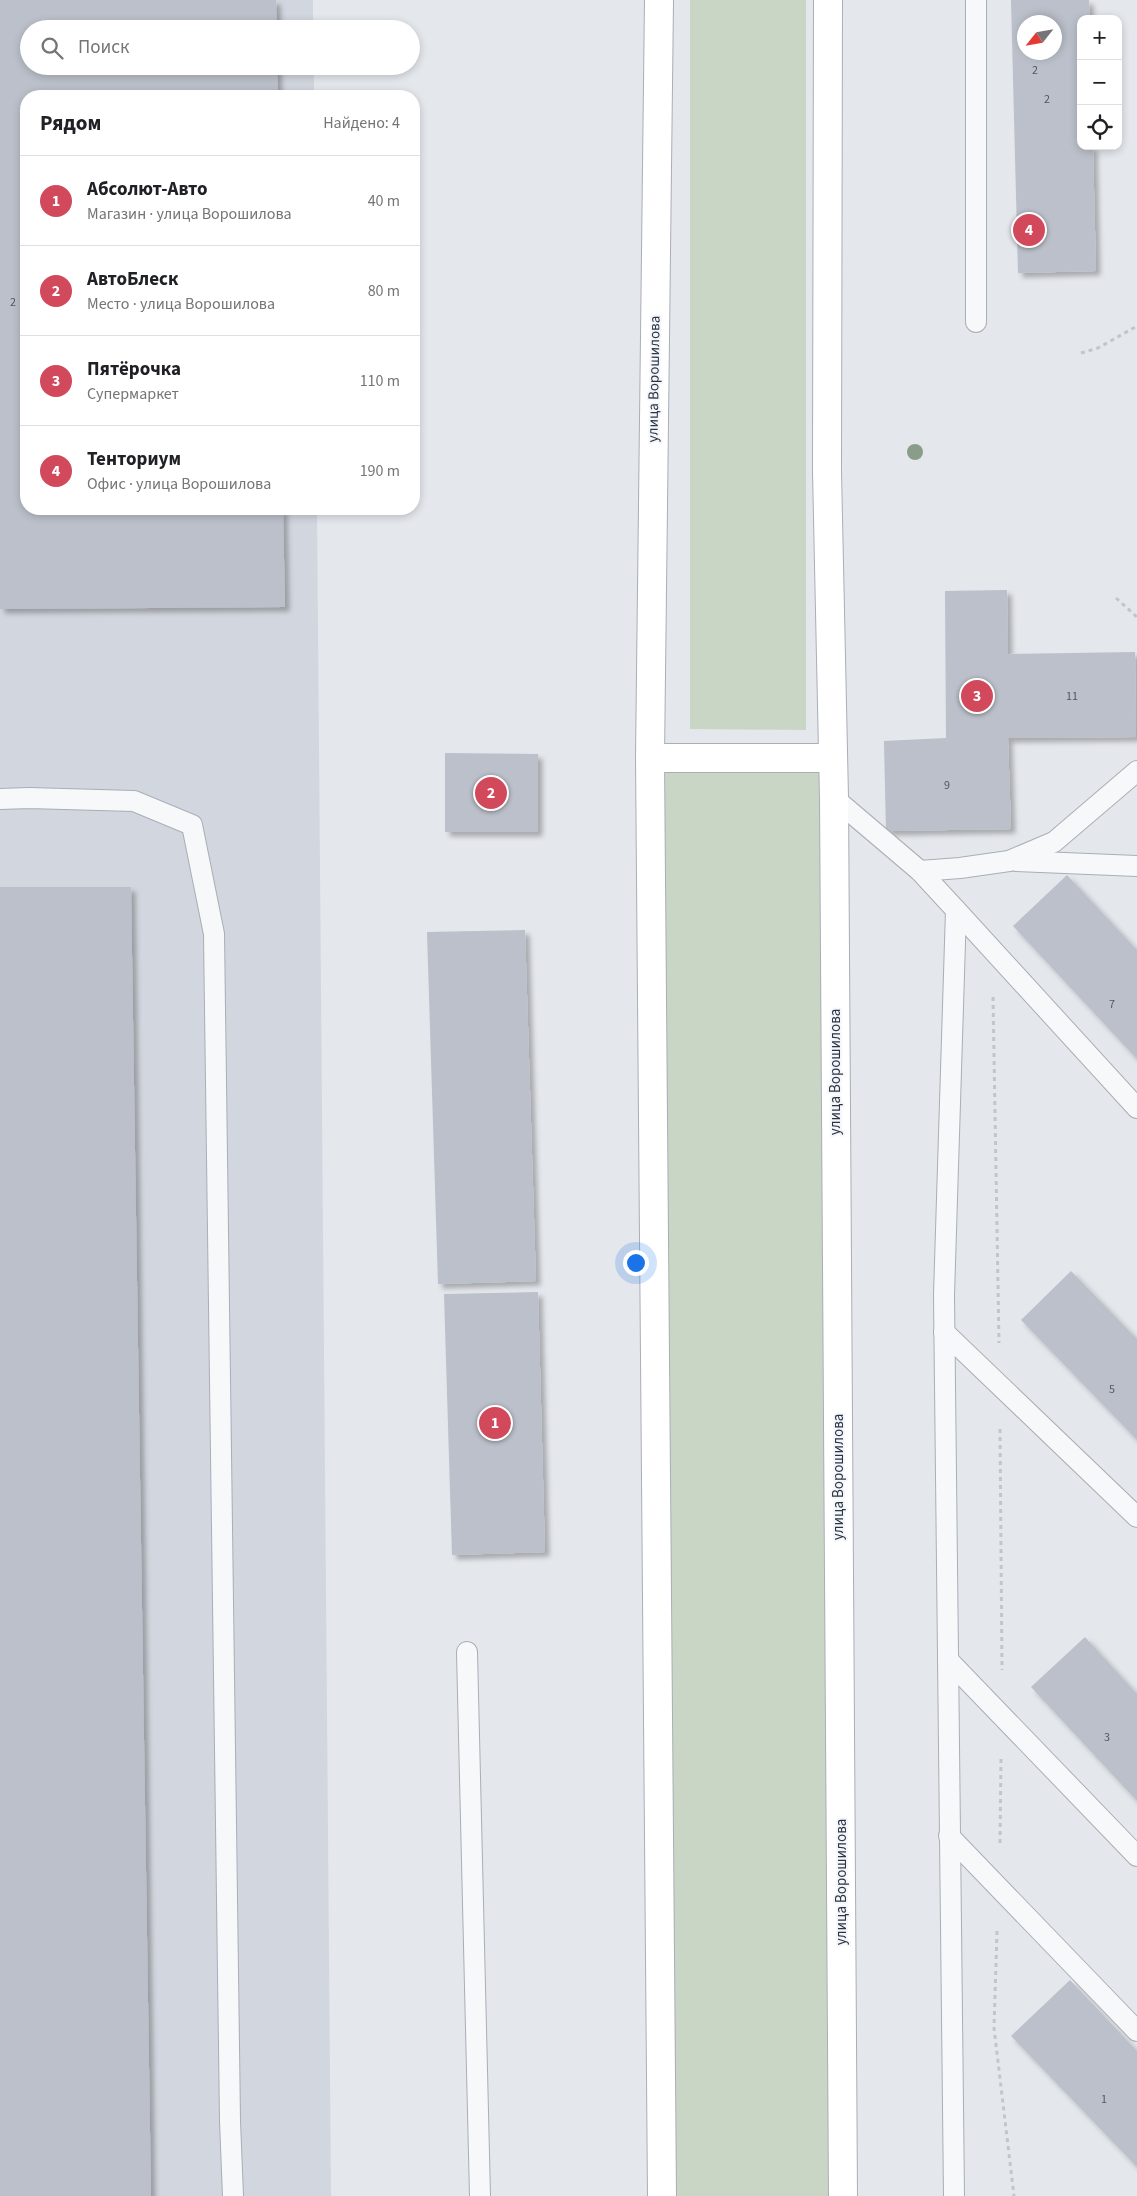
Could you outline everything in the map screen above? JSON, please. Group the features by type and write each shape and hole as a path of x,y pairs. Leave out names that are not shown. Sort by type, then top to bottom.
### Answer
{"main road":[{"name":"улица Ворошилова","path":"660,0 650,758 662,2196"},
{"name":"улица Ворошилова","path":"828,0 827,461 834,798 843,2196"},
{"path":"650,758 832,758"}],"lane":[{"path":"976,0 976,322"},
{"path":"1010,861 1054,842 1137,771"},
{"path":"834,798 920,871 993,948 1137,1108"},
{"path":"0,799 134,801 192,825 214,934 230,2121 233,2196"},
{"path":"920,871 1010,861 1137,866"},
{"path":"954,2196 944,1295 956,910"},
{"path":"944,1332 1137,1517"},
{"path":"467,1652 480,2196"},
{"path":"948,1660 1137,1856"},
{"path":"949,1836 1137,2031"}],"path":[{"path":"1081,353 1098,348 1137,326"},
{"path":"1116,598 1137,617"},
{"path":"993,948 1000,1385 1002,1716 994,2028 1014,2196"}],"shaded area":[{"path":"0,0 313,0 313,20 20,20 20,75 314,75 314,90 20,90 20,515 317,515 331,2196 0,2196"}],"green space":[{"path":"690,0 806,0 806,730 690,729"},
{"path":"650,758 832,758 843,2196 662,2196"}],"building":[{"path":"0,0 276,0 277,20 20,20 20,75 277,75 278,90 20,90 20,515 283,515 285,607 0,609"},
{"path":"1011,0 1089,0 1090,15 1077,15 1077,150 1093,150 1096,271 1018,273"},
{"path":"1007,590 1008,654 1135,652 1136,737 1008,738 1011,829 886,831 884,741 946,738 945,591"},
{"path":"445,753 538,754 538,832 445,832"},
{"path":"1067,875 1137,950 1137,1059 1013,926"},
{"path":"0,887 131,887 151,2196 0,2196"},
{"path":"525,930 536,1281 438,1284 427,932"},
{"path":"1071,1271 1137,1339 1137,1440 1021,1320"},
{"path":"538,1292 545,1552 452,1555 444,1294"},
{"path":"1085,1637 1137,1694 1137,1801 1031,1687"},
{"path":"1070,1980 1137,2051 1137,2167 1011,2036"}],"place":[{"name":"Тенториум","path":"1029,230"},
{"name":"Пятёрочка","path":"977,696"},
{"name":"АвтоБлеск","path":"491,793"},
{"name":"Абсолют-Авто","path":"495,1423"}]}
